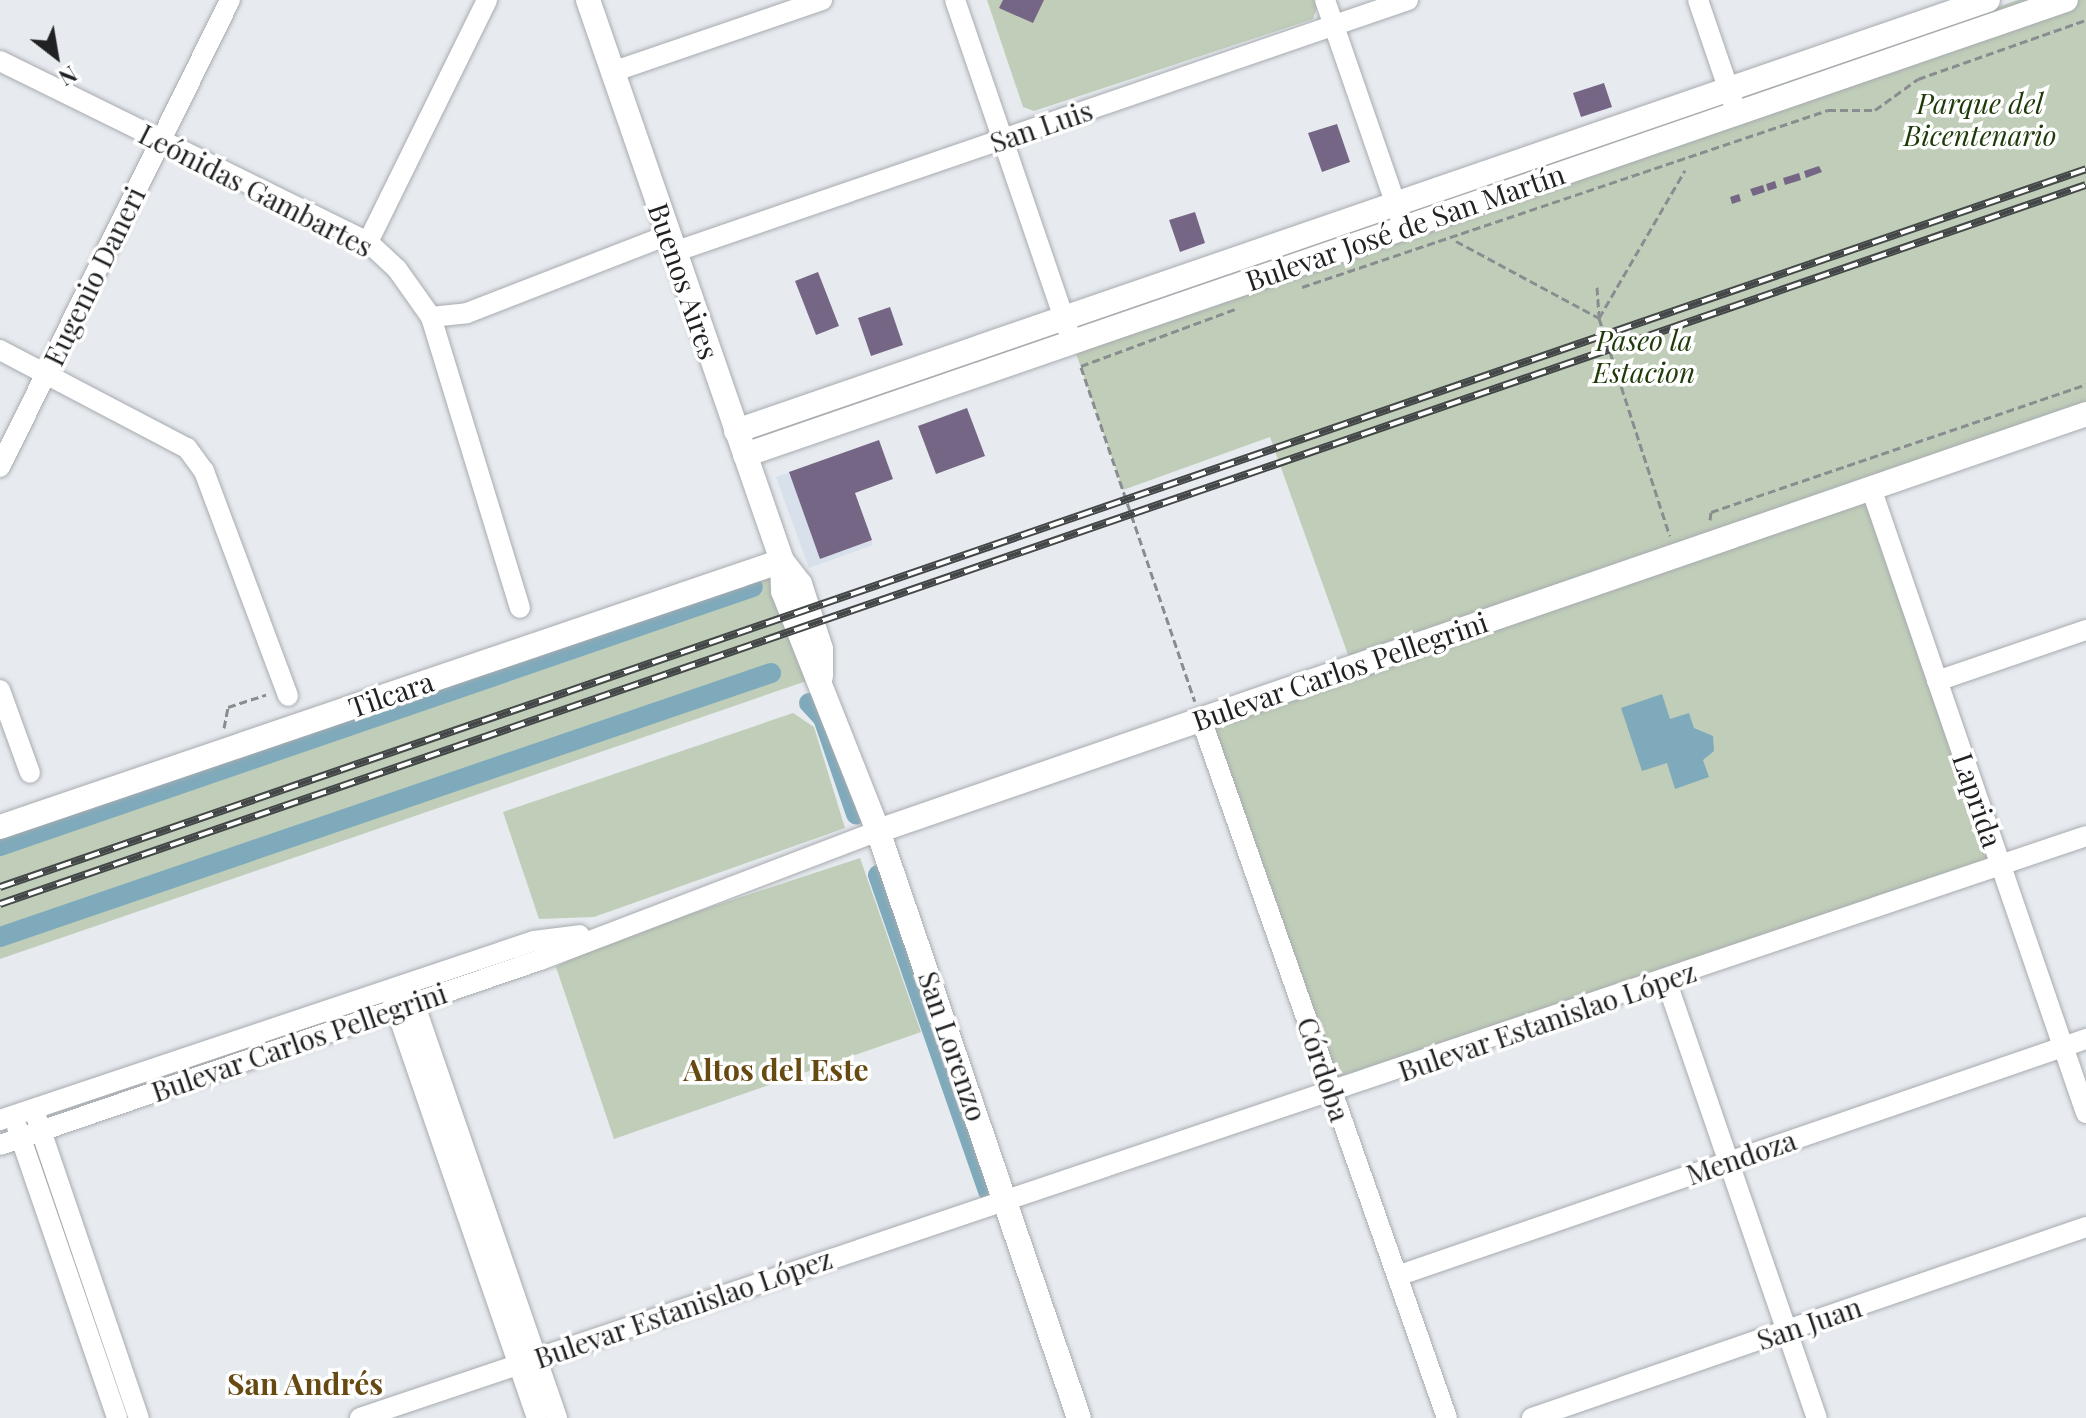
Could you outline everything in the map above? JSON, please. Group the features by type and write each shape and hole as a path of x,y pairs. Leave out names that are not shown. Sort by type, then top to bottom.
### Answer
{"main road":[{"name":"Buenos Aires","path":"588,0 782,561 800,584 805,627"},
{"name":"Bulevar José de San Martín","path":"736,431 1988,0"},
{"name":"Bulevar José de San Martín","path":"745,455 2066,0"},
{"name":"Bulevar Carlos Pellegrini","path":"878,831 2086,414"},
{"name":"Tilcara","path":"0,827 782,561"},
{"name":"San Lorenzo","path":"805,627 1007,1202 1079,1418"}],"street":[{"name":"Eugenio Daneri","path":"0,467 230,0"},
{"path":"368,242 487,0"},
{"path":"612,72 822,0"},
{"path":"955,0 1072,342"},
{"path":"1325,0 1404,228"},
{"name":"San Luis","path":"431,317 467,313 671,243 1003,139 1408,0"},
{"path":"1698,0 1737,113"},
{"name":"Leónidas Gambartes","path":"0,61 368,242 431,317 520,608"},
{"path":"0,350 165,432 196,458 284,687"},
{"name":"Laprida","path":"1871,488 2086,1113"},
{"path":"1937,681 2086,630"},
{"path":"0,690 30,773"},
{"name":"Córdoba","path":"1201,719 1447,1418"},
{"name":"Bulevar Carlos Pellegrini","path":"7,1118 596,933 878,831"},
{"name":"Bulevar Estanislao López","path":"360,1418 529,1367 2086,836"},
{"path":"1666,980 1817,1418"},
{"path":"401,996 529,1367 557,1418"},
{"name":"Bulevar Carlos Pellegrini","path":"0,1145 401,996"},
{"name":"Mendoza","path":"1397,1276 2086,1039"},
{"path":"34,1109 139,1418"},
{"path":"7,1118 21,1138 117,1418"},
{"name":"San Juan","path":"1532,1418 2086,1227"},
{"path":"529,1367 537,1418"},
{"name":"Bulevar Estanislao López","path":"403,1418 529,1367"}],"path":[{"path":"1299,287 1828,110 1875,110 1903,90 2086,20"},
{"path":"1599,318 1685,170"},
{"path":"1456,241 1599,318"},
{"path":"1597,287 1599,318 1676,555"},
{"path":"1081,366 1239,306"},
{"path":"1072,342 1201,719"},
{"path":"1706,545 1711,512 2086,384"},
{"path":"230,749 221,716 242,699 284,687"}],"shaded area":[{"path":"841,454 873,545 809,568 776,477"}],"green space":[{"path":"987,0 1314,0 1317,8 1313,19 1034,111 1023,107"},
{"path":"2018,0 2034,0 1765,93 1764,88"},
{"path":"2066,0 2086,0 2086,414 1871,488 2001,865 1333,1095 1201,719 1352,666 1270,437 1123,490 1072,342"},
{"path":"1704,108 1706,113 1433,207 1432,202"},
{"path":"1369,224 1371,229 1094,319"},
{"path":"1037,339 1039,343 807,424 805,419"},
{"path":"782,561 821,676 0,959 0,827"},
{"path":"793,713 814,727 845,828 594,917 539,919 503,812"},
{"path":"860,858 921,1032 614,1139 556,967 595,945"}],"water":[{"path":"1662,694 1670,719 1689,713 1694,728 1713,736 1714,751 1703,760 1709,777 1675,789 1667,763 1642,771 1621,708"}],"building":[{"path":"1003,0 1044,0 1033,23 999,8"},
{"path":"1604,83 1612,107 1581,117 1573,93"},
{"path":"1337,124 1350,162 1322,172 1308,133"},
{"path":"1819,166 1822,172 1806,178 1804,171"},
{"path":"1799,173 1801,180 1785,185 1783,178"},
{"path":"1775,181 1777,188 1768,191 1766,184"},
{"path":"1763,185 1765,192 1753,196 1750,189"},
{"path":"1739,194 1741,201 1732,204 1730,197"},
{"path":"1195,212 1205,243 1180,252 1169,220"},
{"path":"818,272 839,326 816,335 795,281"},
{"path":"890,307 903,345 871,356 858,318"},
{"path":"967,408 985,456 936,474 918,426"},
{"path":"879,440 893,479 855,493 872,540 820,559 789,472"}],"waterway":[{"path":"0,846 753,587"},
{"path":"0,937 771,673"},
{"path":"809,703 823,718 856,814"},
{"path":"878,875 988,1191"}],"railway":[{"path":"0,887 2086,169"},
{"path":"0,904 2086,185"}],"district":[{"name":"Altos del Este","path":"776,1069"},
{"name":"San Andrés","path":"305,1383"}],"park label":[{"name":"Parque del Bicentenario","path":"1980,119"},
{"name":"Paseo la Estacion","path":"1644,356"}]}
